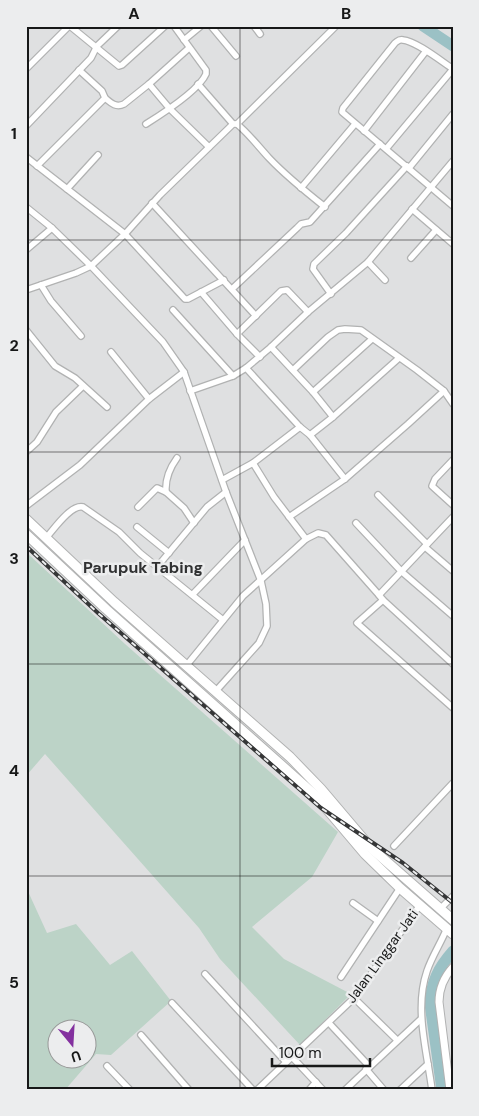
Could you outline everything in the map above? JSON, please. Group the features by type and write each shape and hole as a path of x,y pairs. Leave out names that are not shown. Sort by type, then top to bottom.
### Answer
{"highway":[{"path":"26,519 114,602 290,757 365,854 400,888 450,931"},
{"path":"26,534 106,609 318,792 371,848 453,920"},
{"path":"106,609 114,602"}],"street":[{"path":"26,69 70,26 97,46 119,66 165,26"},
{"path":"26,126 91,58 97,46 118,26"},
{"path":"146,124 170,108 198,84 206,74 206,70 174,26"},
{"path":"184,40 201,26"},
{"path":"211,26 236,56"},
{"path":"254,26 260,34"},
{"path":"26,290 91,266 125,234 152,203 209,147 336,26"},
{"path":"386,149 453,69 426,51 404,40 395,43 342,108 343,114 453,206"},
{"path":"79,70 102,91 105,98 120,106 150,84 190,48"},
{"path":"364,131 426,51"},
{"path":"150,84 170,108 209,147"},
{"path":"198,84 235,124 246,131 269,158 301,188 325,207"},
{"path":"38,166 105,98"},
{"path":"331,294 313,269 314,264 408,167 453,114"},
{"path":"301,188 355,124"},
{"path":"232,289 289,234 301,224 310,222 380,144"},
{"path":"67,189 98,155"},
{"path":"26,157 125,234 182,297 188,299 224,280"},
{"path":"190,391 233,376 260,357 308,312 368,262 453,160"},
{"path":"152,203 256,316"},
{"path":"26,207 52,228 91,266 163,342 184,372 226,492 261,581 266,604 268,626 259,643 215,692"},
{"path":"412,209 453,244"},
{"path":"26,250 52,228"},
{"path":"411,258 436,230"},
{"path":"368,262 385,280"},
{"path":"41,286 81,336"},
{"path":"237,334 281,290 287,290 308,312"},
{"path":"201,292 237,334 260,357"},
{"path":"172,310 233,376"},
{"path":"294,370 328,337 338,330 352,328 361,330 417,370 444,391 453,404"},
{"path":"26,330 55,366 74,378 107,407"},
{"path":"313,392 372,339"},
{"path":"271,347 294,370 333,417"},
{"path":"111,352 149,399"},
{"path":"310,435 399,358"},
{"path":"246,368 300,427 310,435 345,478"},
{"path":"26,506 80,465 149,399 184,372"},
{"path":"26,452 37,442 56,412 83,386"},
{"path":"289,517 345,478 444,391"},
{"path":"222,480 253,463 300,427"},
{"path":"166,492 166,482 171,466 177,458"},
{"path":"453,460 435,479 432,486 453,506"},
{"path":"253,463 274,497 306,539"},
{"path":"138,507 158,488 166,492 184,508 194,523"},
{"path":"157,567 208,507 226,492"},
{"path":"378,495 426,546 453,571"},
{"path":"46,538 70,510 80,506 119,532 157,567 193,594 222,620"},
{"path":"453,517 402,572 381,598 356,623 453,708"},
{"path":"356,523 402,572 453,616"},
{"path":"137,527 169,553"},
{"path":"186,666 243,596 306,539 318,533 326,535 381,598 453,664"},
{"path":"193,594 244,540"},
{"path":"394,846 453,783"},
{"path":"341,977 400,888"},
{"path":"440,909 453,896"},
{"path":"353,903 378,921"},
{"name":"Jalan Linggar Jati","path":"255,1090 354,998 420,905"},
{"path":"432,1090 421,1019 421,994 427,970 450,931"},
{"path":"450,1090 439,1002 443,982 453,967"},
{"path":"205,974 286,1062"},
{"path":"354,998 398,1040"},
{"path":"172,1003 255,1090"},
{"path":"346,1090 368,1067 421,1019"},
{"path":"329,1023 368,1067 384,1090"},
{"path":"141,1035 189,1090"},
{"path":"292,1057 323,1090"},
{"path":"400,1090 428,1064"},
{"path":"108,1066 130,1090"},
{"path":"309,1090 316,1082"}],"green space":[{"path":"26,552 125,644 338,832 312,877 252,927 284,959 351,994 300,1045 220,959 199,928 45,754 26,776"},
{"path":"26,887 47,933 76,924 110,965 132,951 171,1001 111,1055 98,1054 98,1018 48,1018 48,1068 84,1068 65,1090 26,1090"}],"waterway":[{"path":"423,26 453,46"},
{"path":"442,1090 430,1004 436,976 443,963 453,951"}],"railway":[{"path":"26,546 98,613 321,808 403,863 453,903"}],"district":[{"name":"Parupuk Tabing","path":"143,567"}]}
